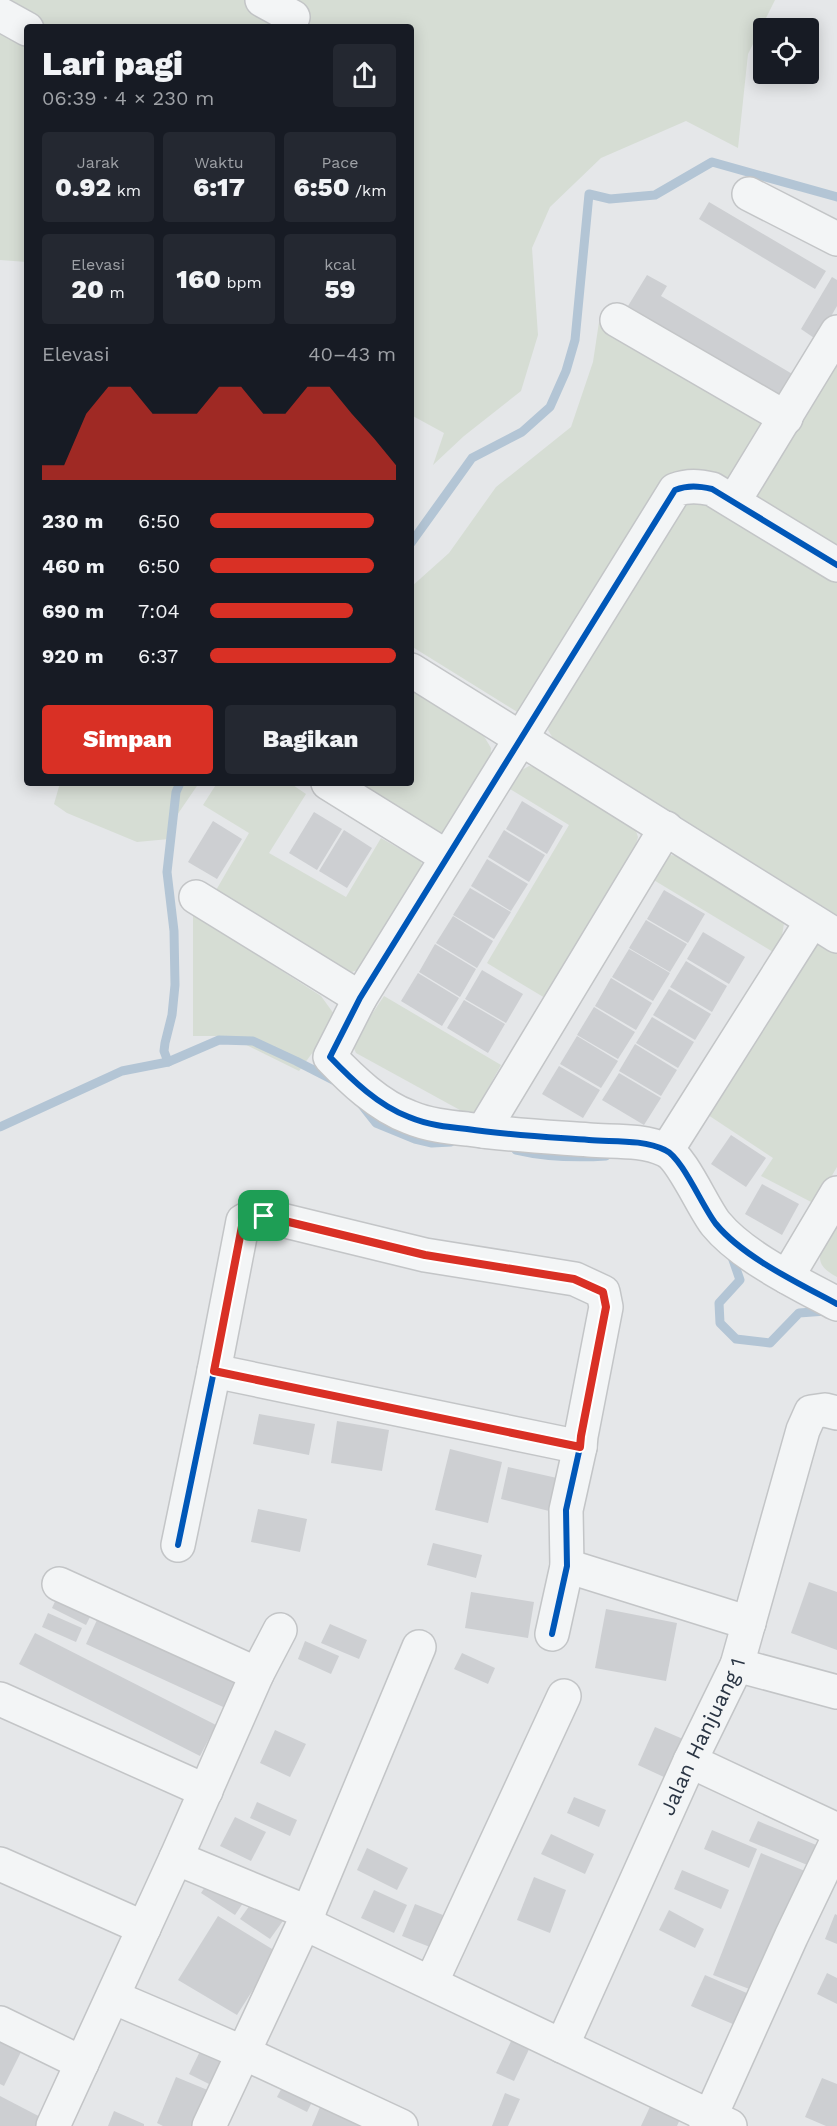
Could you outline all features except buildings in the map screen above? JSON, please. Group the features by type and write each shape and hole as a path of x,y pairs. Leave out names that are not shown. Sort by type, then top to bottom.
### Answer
{"street":[{"path":"262,0 293,17 289,24"},
{"path":"0,14 24,27"},
{"path":"748,195 837,239"},
{"path":"617,320 786,418"},
{"path":"734,501 837,332"},
{"path":"837,565 712,489 696,486 675,490 360,998 330,1058 377,1098 408,1117 433,1125 643,1144 667,1150 690,1180 717,1225 748,1252 837,1304"},
{"path":"414,672 825,929 667,1150"},
{"path":"333,786 447,857"},
{"path":"483,1131 666,828"},
{"path":"196,897 360,998"},
{"path":"786,1276 837,1193"},
{"path":"178,1545 243,1221 254,1215 264,1216 425,1255 574,1279 603,1292 606,1307 566,1510 567,1566 552,1634"},
{"path":"214,1371 580,1447"},
{"name":"Jalan Hanjuang 1","path":"562,2046 690,1761 737,1665 803,1430 824,1413"},
{"path":"567,1566 749,1623"},
{"path":"59,1584 257,1674"},
{"path":"53,2126 176,1858 257,1674 280,1630"},
{"path":"209,2126 307,1918 419,1647"},
{"path":"737,1665 837,1692"},
{"path":"431,1983 564,1696"},
{"path":"0,1699 206,1791"},
{"path":"690,1761 837,1830"},
{"path":"176,1858 307,1918 431,1983 715,2123 837,1840"},
{"path":"0,1864 144,1928"},
{"path":"113,1997 244,2053 381,2122"},
{"path":"0,2023 82,2063"}],"shaded area":[{"path":"0,0 775,0 766,18 753,18 753,44 748,54 738,148 686,121 601,158 550,207 532,248 538,335 521,391 464,436 433,465 444,433 414,417 414,24 24,24 24,262 0,260"},
{"path":"599,322 768,419 727,484 675,478 519,713 414,648 414,584 449,553 496,487 571,427 593,362"},
{"path":"837,347 837,554 756,504 750,492"},
{"path":"693,497 837,576 837,915 554,740 548,730 551,718 681,509"},
{"path":"414,690 482,733 491,748 490,765 448,828 443,832 435,832 362,786 414,786"},
{"path":"529,766 537,767 635,828 638,837 634,851 545,998 487,963 569,825 510,789 522,770"},
{"path":"59,786 197,786 175,818 169,839 137,842 67,813 54,804"},
{"path":"215,786 294,786 306,794 269,853 346,897 381,838 421,861 424,872 363,968 352,972 343,971 215,892 249,833 203,805"},
{"path":"669,855 680,856 784,923 782,936 773,952 652,879 660,863"},
{"path":"193,914 321,996 334,1014 332,1026 299,1071 228,1036 193,1036"},
{"path":"818,945 837,954 837,1167 815,1204 761,1176 773,1158 705,1113 811,951"},
{"path":"384,996 501,1065 475,1112 469,1115 356,1053 352,1044"},
{"path":"837,1226 837,1277 822,1265 820,1254"}],"waterway":[{"path":"414,539 472,458 522,432 550,407 566,371 575,340 589,194 610,199 655,195 712,162 837,197"},
{"path":"168,1062 164,1051 172,1015 175,985 174,931 167,872 176,792 179,786"},
{"path":"0,1127 122,1071 168,1062 219,1040 253,1041 335,1081"},
{"path":"361,1104 376,1123 415,1139 432,1143 451,1142"},
{"path":"516,1150 561,1156 606,1156"},
{"path":"731,1254 740,1280 719,1303 720,1323 736,1339 770,1343 799,1313 826,1311"}],"cycle path":[{"path":"837,565 712,489 694,486 675,490 360,998 330,1057 357,1083 387,1106 423,1122 512,1134 647,1144 665,1150 678,1162 711,1217 727,1236 756,1259 837,1304"},
{"path":"178,1545 243,1221 254,1215 265,1216 425,1255 575,1279 603,1292 606,1307 566,1510 567,1566 552,1634"}],"route":[{"path":"254,1215 264,1216 425,1255 574,1279 603,1292 606,1307 580,1447 214,1371 243,1221 254,1215"}]}
